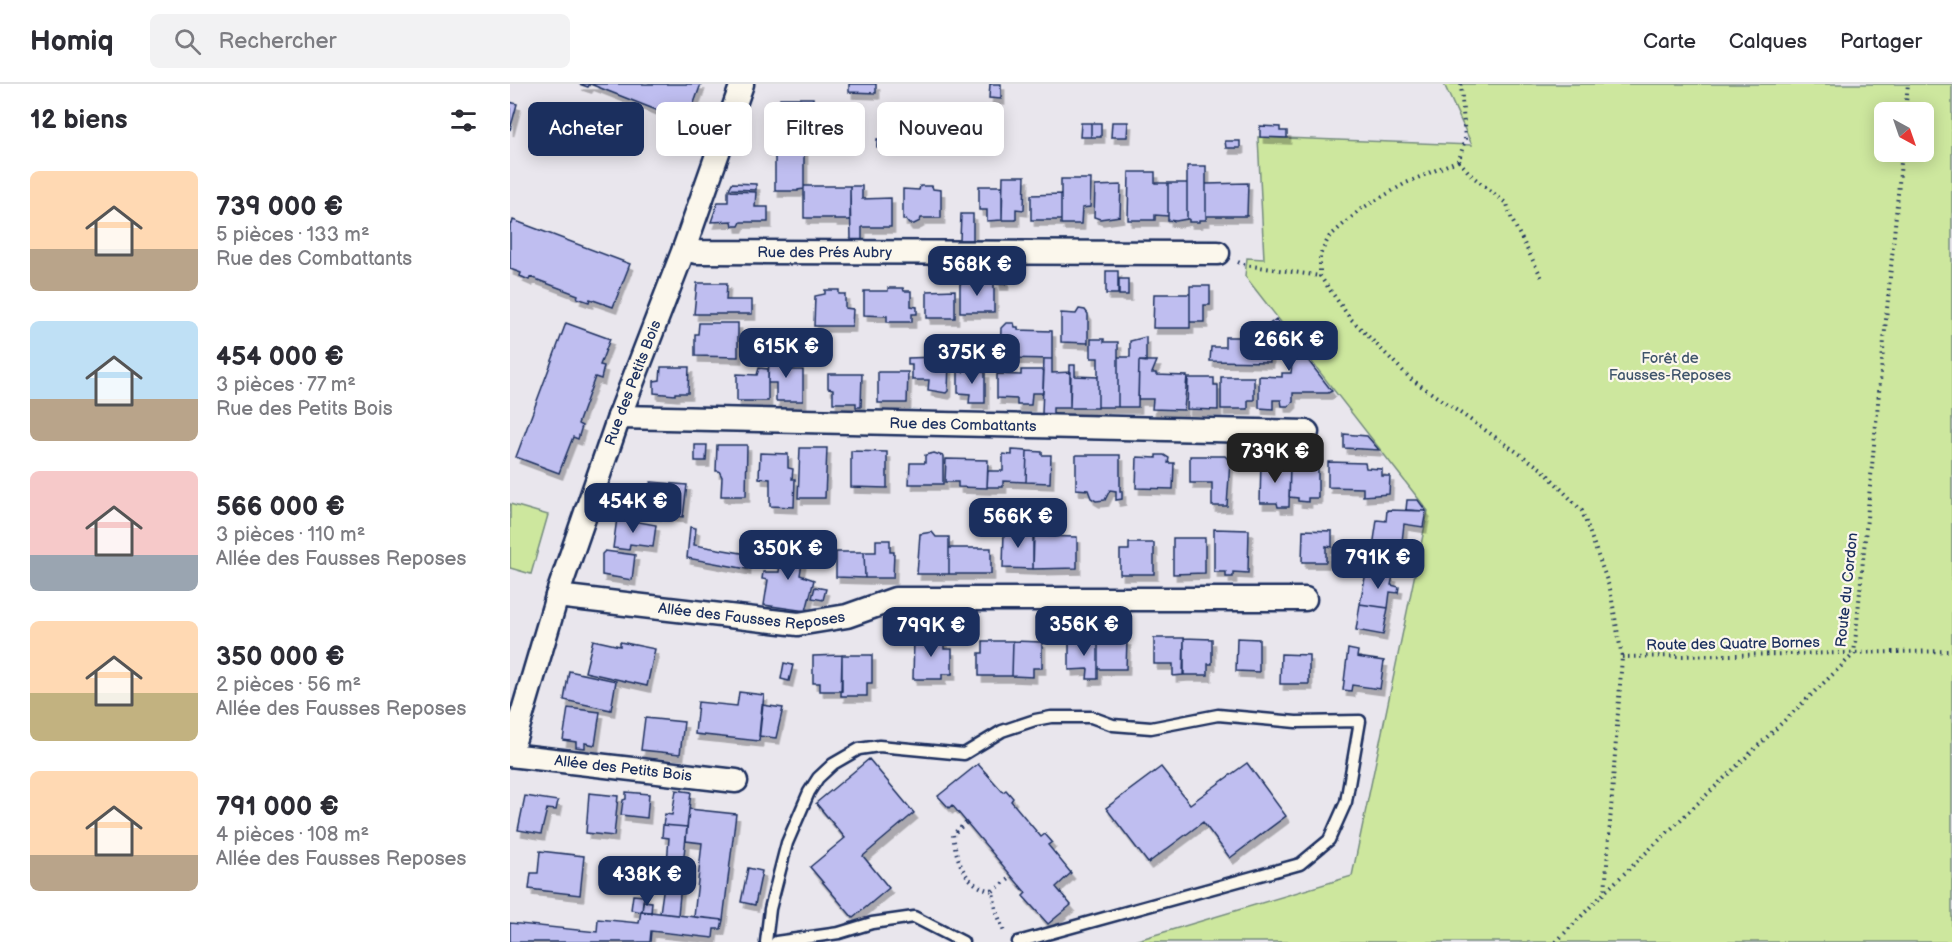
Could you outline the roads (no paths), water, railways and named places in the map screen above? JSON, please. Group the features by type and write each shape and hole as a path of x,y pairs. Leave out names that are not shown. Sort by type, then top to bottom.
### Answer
{"street":[{"name":"Rue des Petits Bois","path":"510,755 557,596 619,417 684,249 742,84"},
{"name":"Rue des Prés Aubry","path":"684,249 697,252 1218,253"},
{"name":"Rue des Combattants","path":"619,417 1306,432"},
{"name":"Allée des Fausses Reposes","path":"557,596 798,624 847,616 895,599 1305,599"},
{"name":"Allée des Petits Bois","path":"510,755 736,782"}],"lane":[{"path":"766,942 770,909 787,843 809,792 818,778 833,764 859,749 879,746 964,754 1002,730 1051,717 1091,717 1113,725 1151,728 1218,715 1296,722 1360,721 1346,802 1329,840 1300,864 1017,942"},
{"path":"776,942 839,933 872,923 914,917 963,942"}],"park label":[{"name":"Forêt de Fausses-Reposes","path":"1670,366"}]}
